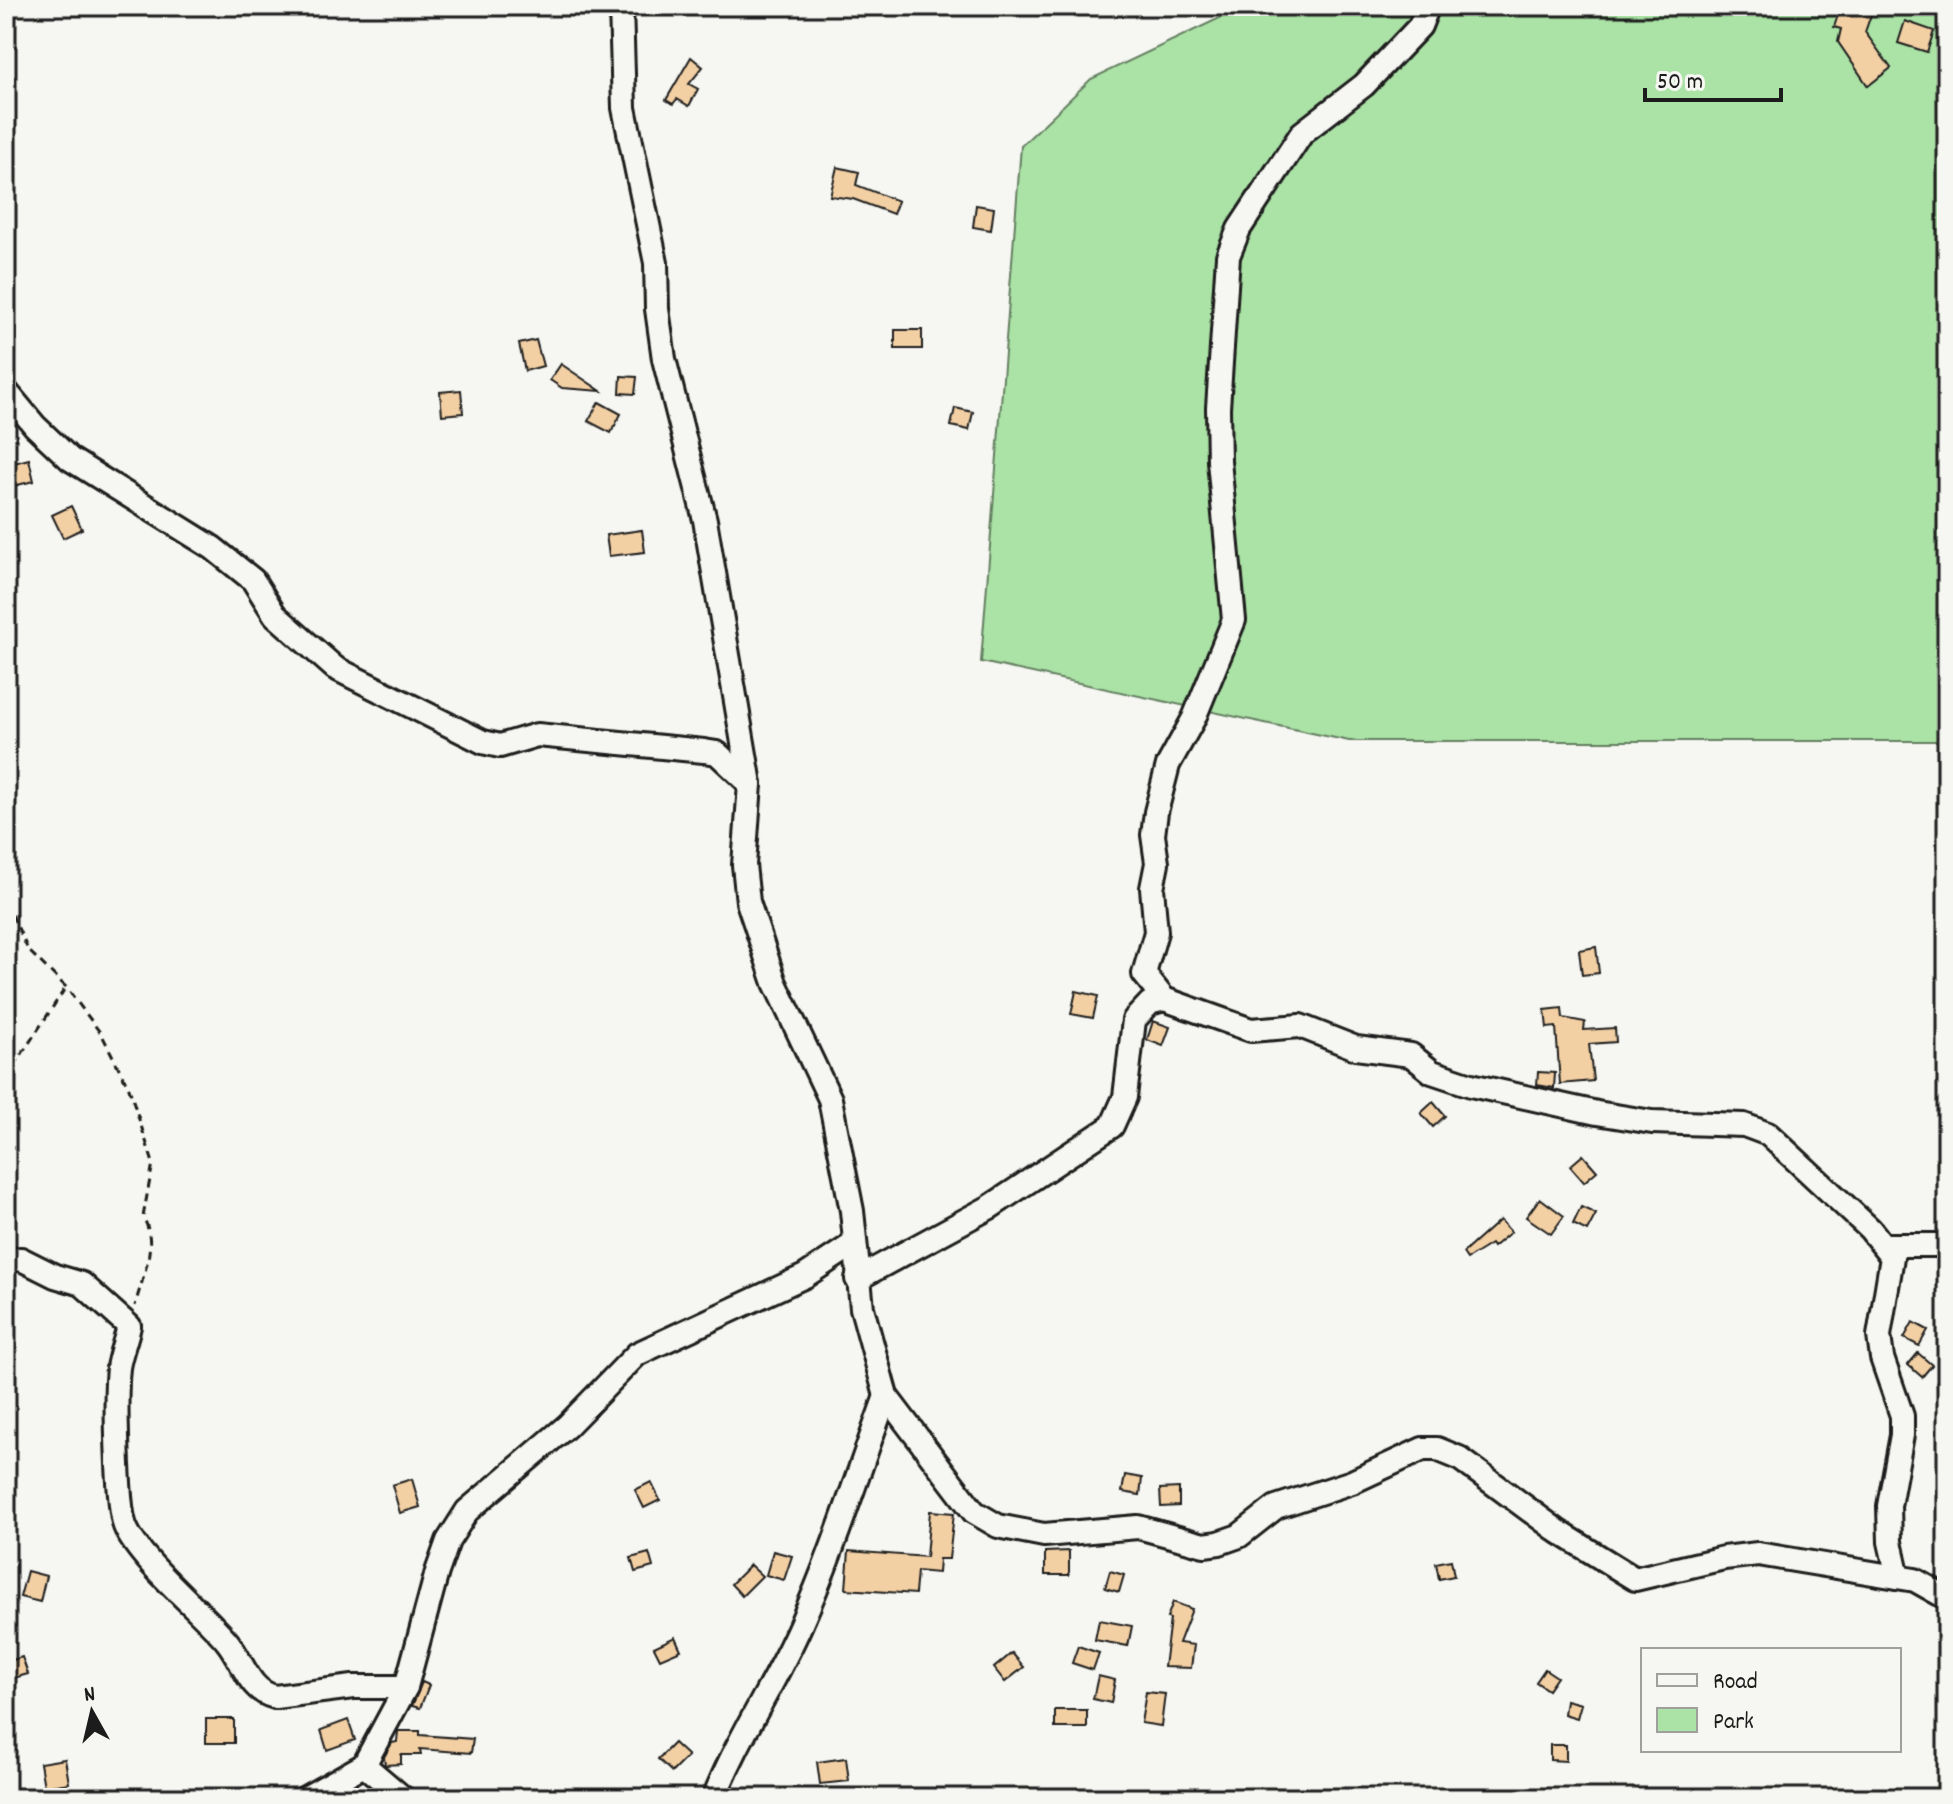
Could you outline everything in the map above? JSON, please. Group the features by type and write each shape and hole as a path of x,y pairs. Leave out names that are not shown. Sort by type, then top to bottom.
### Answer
{"street":[{"path":"621,6 624,108 656,263 657,309 664,359 705,520 750,784 744,865 748,902 775,983 830,1099 855,1243 857,1279 886,1396 974,1512 998,1526 1044,1535 1138,1527 1204,1545 1219,1543 1239,1536 1276,1507 1352,1482 1423,1449 1437,1449 1459,1458 1559,1532 1635,1579 1648,1579 1691,1564 1758,1554 1915,1580 1947,1598"},
{"path":"857,1279 990,1207 1112,1126 1125,1097 1136,984 1156,942 1152,898 1157,863 1153,835 1156,812 1168,765 1194,718 1234,620 1219,461 1218,408 1228,256 1239,229 1302,133 1374,75 1420,26 1428,6"},
{"path":"6,391 35,426 70,459 213,548 253,580 275,615 335,668 377,691 483,742 500,746 537,735 717,753 750,784"},
{"path":"1144,969 1147,980 1164,999 1251,1030 1300,1026 1356,1048 1411,1055 1432,1072 1471,1085 1597,1113 1652,1122 1744,1125 1768,1134 1885,1245 1892,1257 1892,1270 1881,1309 1879,1336 1882,1358 1902,1416 1902,1435 1889,1506 1890,1542 1898,1577"},
{"path":"1134,1020 1150,1003 1164,999"},
{"path":"305,1798 364,1765 406,1687 437,1572 448,1541 467,1511 567,1426 637,1354 805,1276 855,1243"},
{"path":"1885,1245 1947,1245"},
{"path":"6,1260 21,1259 55,1276 82,1284 129,1326 118,1367 120,1495 125,1526 142,1552 231,1646 263,1695 275,1697 353,1687 406,1687"},
{"path":"714,1798 737,1743 777,1678 803,1621 886,1396"},
{"path":"364,1765 403,1798"}],"path":[{"path":"6,902 28,950 66,987 102,1035 129,1088 153,1163 143,1217 150,1229 151,1244 129,1326"},
{"path":"6,1078 66,987"}],"green space":[{"path":"1245,6 1947,6 1947,741 1349,741 981,662 1021,146 1091,79"}],"building":[{"path":"1841,6 1874,6 1865,32 1891,68 1868,86 1838,42 1841,29 1834,27"},
{"path":"1905,21 1934,31 1927,52 1898,43"},
{"path":"691,57 703,67 689,84 698,89 689,106 677,99 673,104 666,100"},
{"path":"837,167 859,172 856,185 898,201 893,214 853,199 830,196"},
{"path":"976,205 994,208 991,230 973,227"},
{"path":"895,330 922,330 922,349 895,349"},
{"path":"536,340 543,366 525,371 519,344"},
{"path":"561,364 601,391 562,388 550,380"},
{"path":"621,376 637,377 635,394 620,393"},
{"path":"461,390 463,413 442,415 440,392"},
{"path":"599,402 621,414 611,433 588,421"},
{"path":"955,408 973,412 969,430 951,426"},
{"path":"29,459 34,481 9,487 6,465"},
{"path":"71,506 82,529 63,538 52,515"},
{"path":"642,530 645,552 609,556 606,535"},
{"path":"1596,947 1599,973 1582,975 1579,950"},
{"path":"1076,991 1098,996 1093,1018 1071,1014"},
{"path":"1562,1008 1563,1018 1585,1022 1584,1030 1615,1028 1616,1042 1589,1044 1593,1081 1560,1084 1556,1027 1547,1028 1545,1010"},
{"path":"1153,1021 1170,1027 1163,1046 1147,1040"},
{"path":"1538,1072 1555,1073 1554,1088 1537,1085"},
{"path":"1433,1102 1445,1116 1433,1127 1421,1113"},
{"path":"1583,1155 1597,1171 1584,1182 1570,1166"},
{"path":"1540,1198 1564,1216 1551,1234 1526,1217"},
{"path":"1581,1207 1596,1214 1587,1231 1573,1224"},
{"path":"1500,1220 1511,1232 1493,1247 1491,1244 1467,1259 1463,1253"},
{"path":"1913,1322 1928,1330 1919,1346 1904,1338"},
{"path":"1918,1353 1932,1365 1922,1377 1908,1365"},
{"path":"1125,1475 1142,1478 1140,1495 1122,1492"},
{"path":"412,1479 420,1507 400,1513 392,1485"},
{"path":"651,1482 660,1500 644,1508 635,1490"},
{"path":"1179,1488 1179,1506 1161,1507 1160,1489"},
{"path":"930,1511 954,1513 949,1559 939,1559 938,1573 917,1571 915,1594 846,1589 849,1551 926,1557"},
{"path":"773,1551 792,1556 784,1580 766,1575"},
{"path":"1069,1551 1069,1575 1045,1575 1045,1552"},
{"path":"649,1553 653,1567 635,1572 631,1558"},
{"path":"1451,1560 1454,1576 1439,1579 1436,1563"},
{"path":"750,1565 762,1576 742,1596 731,1584"},
{"path":"27,1571 46,1576 40,1602 20,1597"},
{"path":"1110,1571 1124,1575 1119,1592 1105,1588"},
{"path":"1173,1602 1192,1609 1179,1643 1194,1645 1191,1668 1164,1667 1170,1619 1167,1618"},
{"path":"1099,1620 1132,1626 1128,1646 1095,1640"},
{"path":"675,1637 681,1650 660,1659 654,1647"},
{"path":"1078,1646 1099,1653 1093,1670 1072,1663"},
{"path":"1012,1653 1024,1667 1005,1682 994,1668"},
{"path":"22,1657 28,1674 10,1679 6,1662"},
{"path":"1545,1669 1557,1677 1548,1690 1536,1682"},
{"path":"1098,1676 1115,1680 1111,1703 1093,1699"},
{"path":"422,1682 429,1685 420,1708 412,1706"},
{"path":"1146,1692 1165,1694 1161,1726 1141,1723"},
{"path":"1566,1700 1581,1704 1577,1718 1564,1714"},
{"path":"1055,1710 1087,1710 1087,1728 1055,1728"},
{"path":"206,1719 234,1719 234,1743 206,1743"},
{"path":"348,1720 355,1740 327,1750 321,1730"},
{"path":"398,1731 473,1739 471,1753 420,1749 421,1755 401,1755 401,1764 385,1765 384,1757 392,1743 397,1742"},
{"path":"674,1743 688,1756 672,1772 658,1759"},
{"path":"1550,1745 1566,1745 1566,1761 1550,1760"},
{"path":"846,1758 849,1781 820,1784 817,1762"},
{"path":"65,1759 69,1783 44,1787 40,1763"}]}
